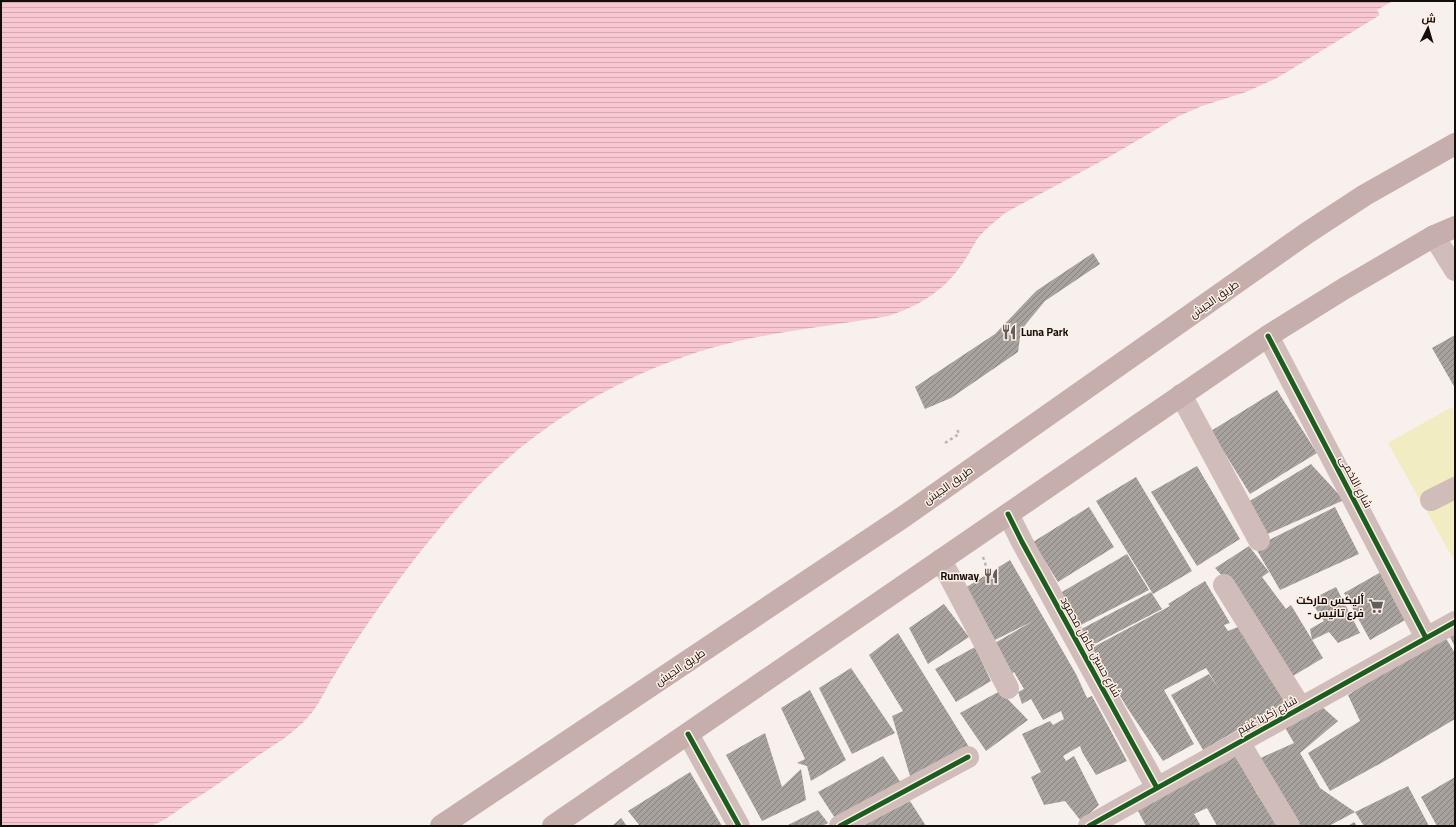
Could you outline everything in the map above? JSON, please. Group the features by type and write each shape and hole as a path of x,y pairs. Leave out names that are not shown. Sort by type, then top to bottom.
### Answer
{"highway":[{"name":"طريق الجيش","path":"441,826 906,515 1306,233 1364,195 1455,144"},
{"path":"554,826 1268,336 1345,288 1434,236 1455,227"}],"street":[{"path":"1434,236 1455,270"},
{"name":"شارع اللخمى","path":"1268,336 1426,638"},
{"path":"1181,395 1259,540"},
{"path":"1431,500 1455,488"},
{"name":"شارع حسين كامل محمود","path":"1008,514 1025,549 1157,788"},
{"path":"941,560 1008,688"},
{"path":"1224,585 1301,708"},
{"name":"شارع زكريا غنيم","path":"1089,826 1455,622"},
{"path":"688,734 739,826"},
{"path":"1240,742 1289,826"},
{"path":"840,826 968,757"}],"path":[{"path":"945,443 959,434 957,429"},
{"path":"983,556 986,566"}],"shaded area":[{"path":"1,1 1393,1 1377,10 1380,15 1277,78 1246,92 1202,106 1179,116 1109,157 1005,213 978,238 965,260 953,276 937,291 919,303 888,316 784,332 742,340 697,352 625,381 558,420 510,456 485,479 461,503 417,555 358,638 317,705 304,722 281,741 167,818 153,825 145,826 1,826"},
{"path":"1452,407 1455,412 1455,562 1388,443"}],"building":[{"name":"Luna Park","path":"1093,253 1100,264 1045,301 1021,330 1018,352 951,398 925,409 915,387 995,334 1036,291"},
{"path":"1455,335 1455,388 1432,348"},
{"path":"1277,390 1317,453 1250,494 1211,431"},
{"path":"1311,464 1344,500 1261,537 1248,502"},
{"path":"1197,466 1240,539 1197,566 1151,492"},
{"path":"1136,477 1192,571 1153,594 1096,501"},
{"path":"1089,507 1114,547 1058,582 1033,542"},
{"path":"1335,507 1359,554 1280,590 1255,547"},
{"path":"1249,546 1269,572 1262,577 1286,609 1291,605 1323,658 1293,676 1237,592 1215,568"},
{"path":"1127,554 1149,590 1073,629 1055,596"},
{"path":"1010,560 1076,674 1087,698 1092,696 1127,761 1096,775 1080,746 1063,756 1066,761 1074,756 1099,805 1081,821 1065,801 1044,805 1031,777 1041,772 1022,734 1050,721 1053,725 1064,719 1061,711 1043,720 1031,699 1022,704 1018,692 1024,689 1014,672 1011,674 993,644 1033,621 993,641 965,588"},
{"name":"أليكس ماركت - فرع تانيس","path":"1381,572 1407,619 1370,640 1344,593"},
{"path":"1205,581 1230,623 1224,625 1228,631 1238,627 1286,702 1203,750 1171,695 1209,674 1219,689 1206,668 1164,690 1194,744 1163,761 1112,683 1107,686 1086,651 1170,606 1168,604"},
{"path":"1336,587 1360,633 1338,643 1329,632 1312,640 1310,629 1324,621 1310,600"},
{"path":"1151,592 1162,609 1083,650 1074,633"},
{"path":"944,604 969,637 928,664 909,628"},
{"path":"898,633 969,747 910,776 892,716 903,711 869,655"},
{"path":"1455,634 1455,647 1450,637"},
{"path":"1445,637 1455,653 1455,719 1383,762 1330,791 1308,753 1360,721 1348,695 1399,662"},
{"path":"975,647 991,681 956,702 935,669"},
{"path":"851,668 895,733 852,754 819,688"},
{"path":"810,690 846,760 811,781 807,766 797,763 805,759 781,708"},
{"path":"1000,691 1028,720 986,751 960,713"},
{"path":"1320,705 1338,721 1300,753 1320,788 1355,812 1329,826 1295,826 1256,760 1294,743 1283,724"},
{"path":"765,733 782,787 801,769 806,800 762,821 726,755"},
{"path":"1235,753 1257,794 1280,826 1217,826 1207,808 1194,814 1201,826 1146,826 1137,809"},
{"path":"883,756 901,783 835,818 818,792"},
{"path":"690,772 722,826 640,826 628,811"},
{"path":"1455,777 1455,826 1437,826 1421,797"},
{"path":"1408,786 1429,826 1364,826 1355,812"},
{"path":"910,801 926,826 862,826"},
{"path":"818,810 828,823 822,826 786,826"},
{"path":"621,818 627,826 612,826"},
{"path":"1354,822 1357,826 1348,826"}],"cycle path":[{"path":"1268,336 1426,638"},
{"path":"1008,514 1157,788"},
{"path":"1089,826 1455,622"},
{"path":"688,734 739,826"},
{"path":"840,826 968,757"}],"place":[{"name":"Luna Park","path":"1009,332"},
{"name":"Runway","path":"991,576"},
{"name":"أليكس ماركت - فرع تانيس","path":"1376,606"}]}
